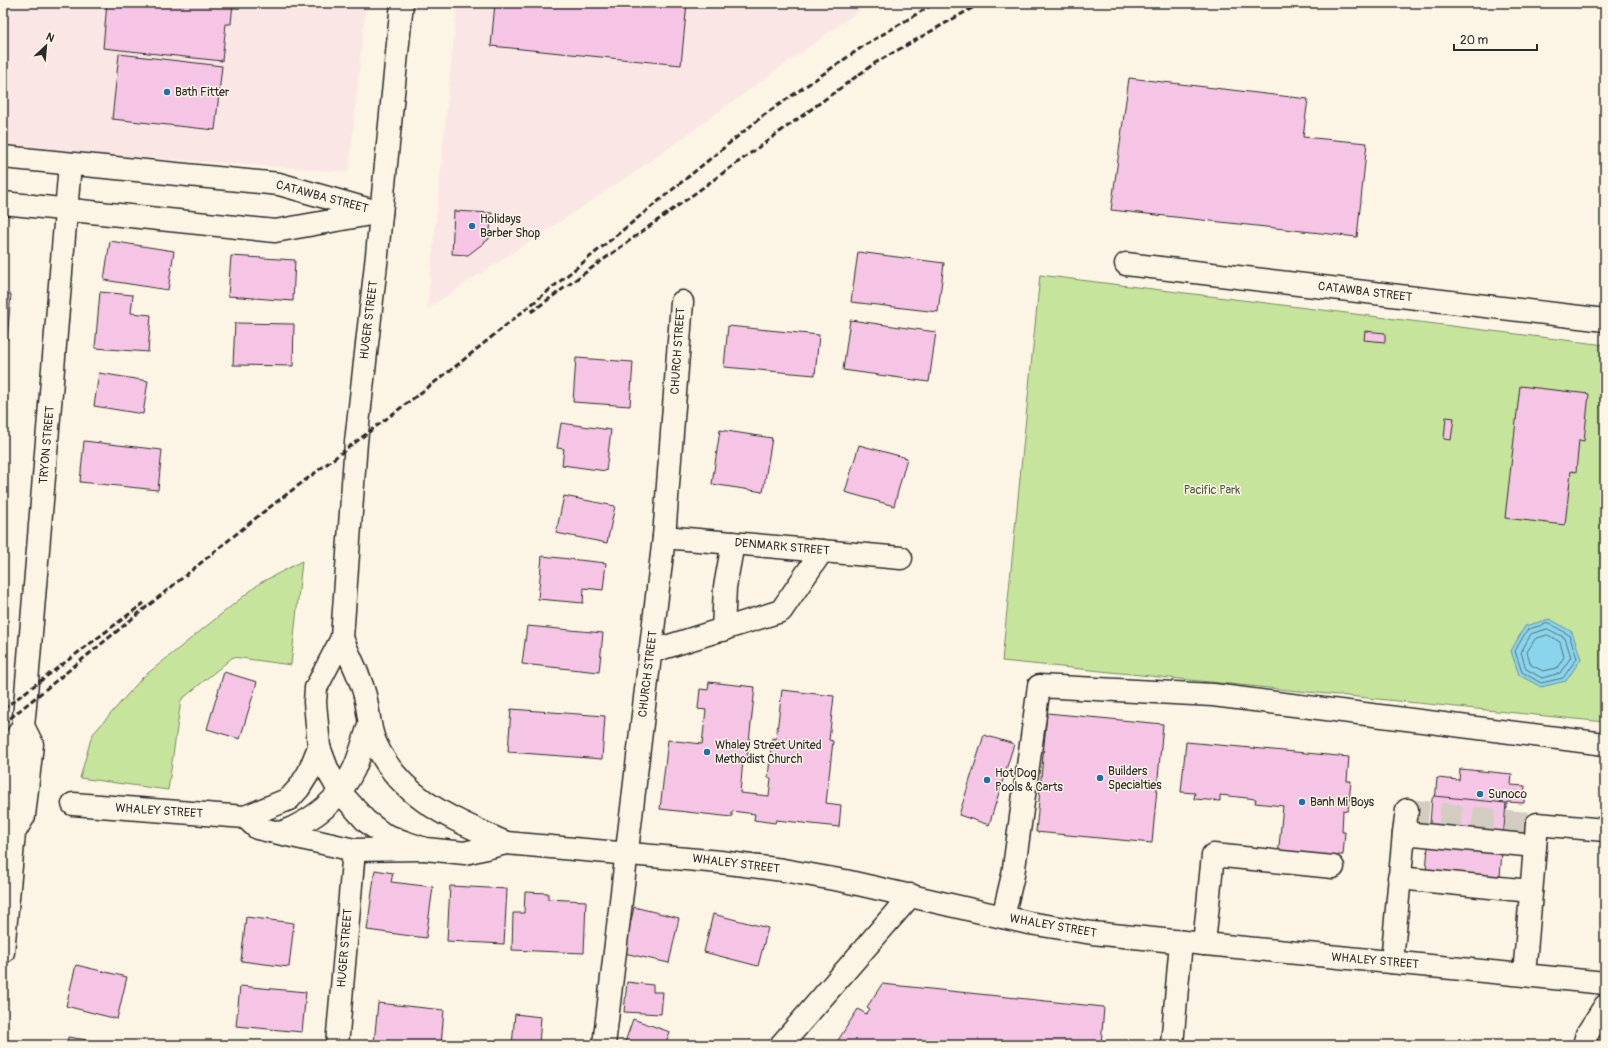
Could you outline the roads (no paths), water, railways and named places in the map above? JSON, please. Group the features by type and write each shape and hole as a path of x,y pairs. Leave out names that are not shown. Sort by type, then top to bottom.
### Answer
{"street":[{"name":"HUGER STREET","path":"342,638 356,442 402,3"},
{"name":"CATAWBA STREET","path":"3,157 279,184 381,213"},
{"name":"TRYON STREET","path":"3,952 14,833 4,817 13,743 23,726 70,164"},
{"name":"CATAWBA STREET","path":"3,203 275,231 381,213"},
{"name":"CATAWBA STREET","path":"1126,264 1605,320"},
{"name":"CHURCH STREET","path":"604,1045 664,537 682,302"},
{"name":"DENMARK STREET","path":"664,537 901,558"},
{"path":"723,630 725,587 733,543"},
{"path":"650,652 782,612 822,551"},
{"name":"WHALEY STREET","path":"342,638 364,692 369,725 374,742 386,764 404,786 426,803 452,818 506,843"},
{"name":"WHALEY STREET","path":"342,638 316,688 315,702 319,747 328,771 340,792 366,821 383,834 425,849"},
{"path":"1002,917 1013,875 1039,686 1213,695 1605,744"},
{"name":"WHALEY STREET","path":"281,833 299,826 320,813 340,792 354,770 369,725"},
{"name":"WHALEY STREET","path":"72,804 245,817 289,799 299,788 309,772 319,747"},
{"path":"1392,962 1407,810"},
{"name":"WHALEY STREET","path":"245,817 256,828 354,850 425,849 465,853 506,843 627,852 783,870 846,881 1029,923 1092,933 1605,983"},
{"path":"1524,975 1538,824 1605,830"},
{"path":"1404,833 1535,846"},
{"name":"HUGER STREET","path":"337,1045 354,850"},
{"path":"1204,944 1213,855 1333,867"},
{"path":"1400,878 1531,891"},
{"path":"781,1045 910,895"},
{"path":"1172,1045 1181,942"},
{"path":"1584,1045 1587,1034 1605,1006"}],"water":[{"path":"1550,619 1572,632 1581,659 1566,681 1541,687 1519,675 1511,651 1525,626"}],"tunnel":[{"path":"1407,810 1537,824"}],"railway":[{"path":"3,724 262,513 456,366 764,115 865,45 935,3"},
{"path":"531,312 875,63 981,3"},
{"path":"3,709 144,603"}],"place":[{"name":"Bath Fitter","path":"167,92"},
{"name":"Holidays Barber Shop","path":"472,226"},
{"name":"Whaley Street United Methodist Church","path":"707,752"},
{"name":"Builders Specialties","path":"1100,778"},
{"name":"Hot Dog Pools & Carts","path":"987,780"},
{"name":"Sunoco","path":"1480,794"},
{"name":"Banh Mi Boys","path":"1302,802"}],"park label":[{"name":"Pacific Park","path":"1212,490"}]}
